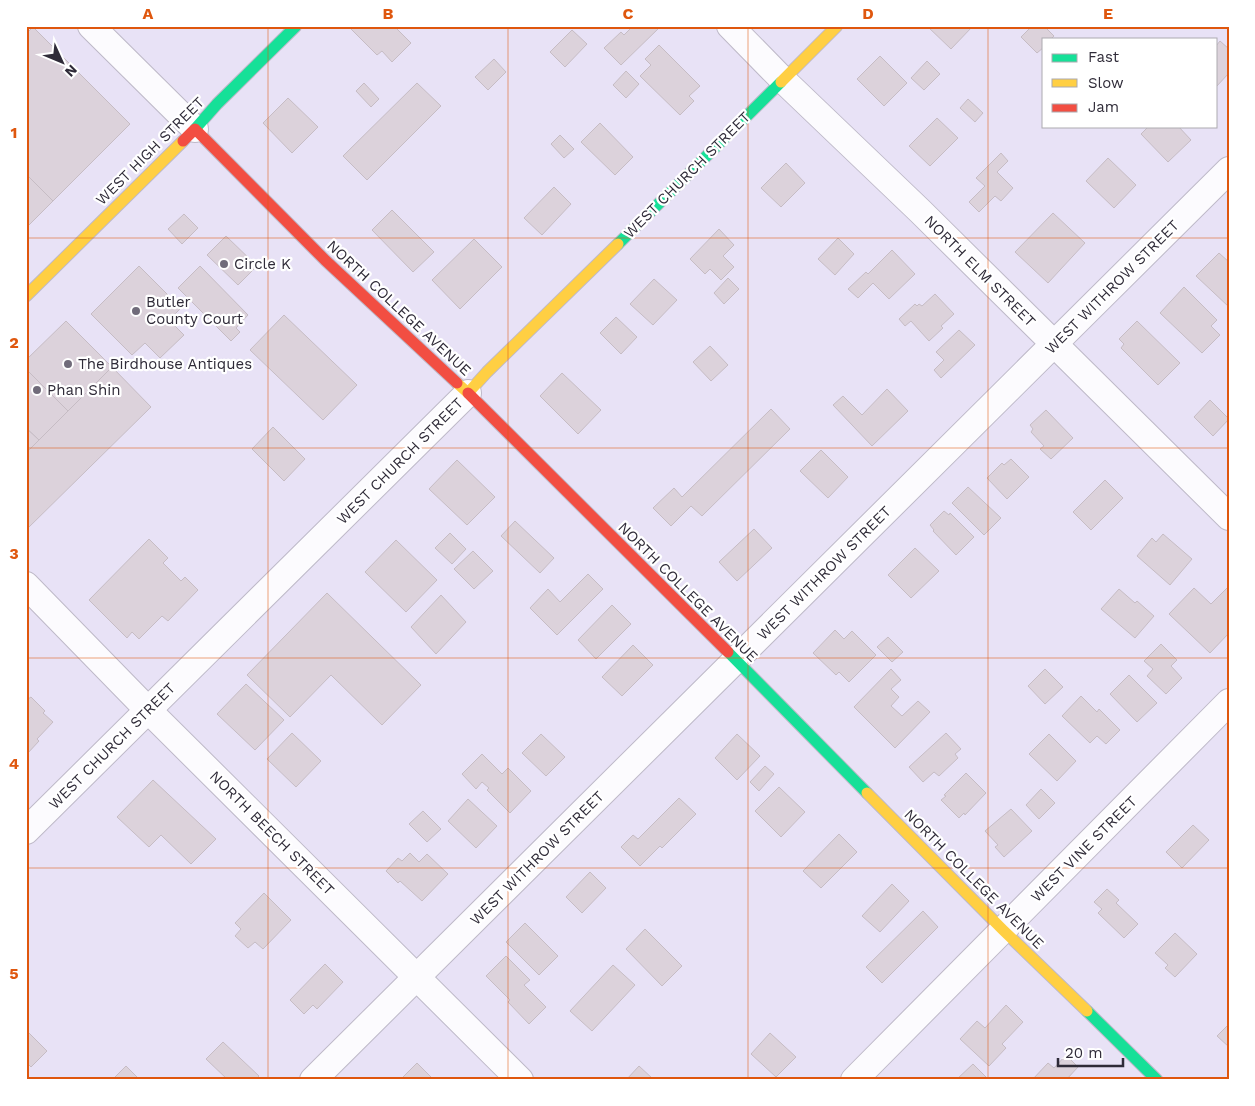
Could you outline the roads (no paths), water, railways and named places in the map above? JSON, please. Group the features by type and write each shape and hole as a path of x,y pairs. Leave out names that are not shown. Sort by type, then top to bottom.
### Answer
{"main road":[{"name":"WEST HIGH STREET","path":"26,296 296,26"},
{"name":"WEST CHURCH STREET","path":"468,393 837,26"},
{"name":"NORTH COLLEGE AVENUE","path":"194,129 325,260 468,393 1003,930 1158,1080"}],"street":[{"path":"91,26 194,129"},
{"name":"NORTH ELM STREET","path":"730,26 1229,516"},
{"name":"WEST WITHROW STREET","path":"313,1080 1229,170"},
{"name":"WEST CHURCH STREET","path":"26,831 468,393"},
{"name":"NORTH BEECH STREET","path":"26,585 148,710 520,1080"},
{"name":"WEST VINE STREET","path":"854,1080 1229,702"}],"place":[{"name":"Circle K","path":"224,264"},
{"name":"Butler County Court","path":"136,311"},
{"name":"The Birdhouse Antiques","path":"68,364"},
{"name":"Phan Shin","path":"37,390"}]}
